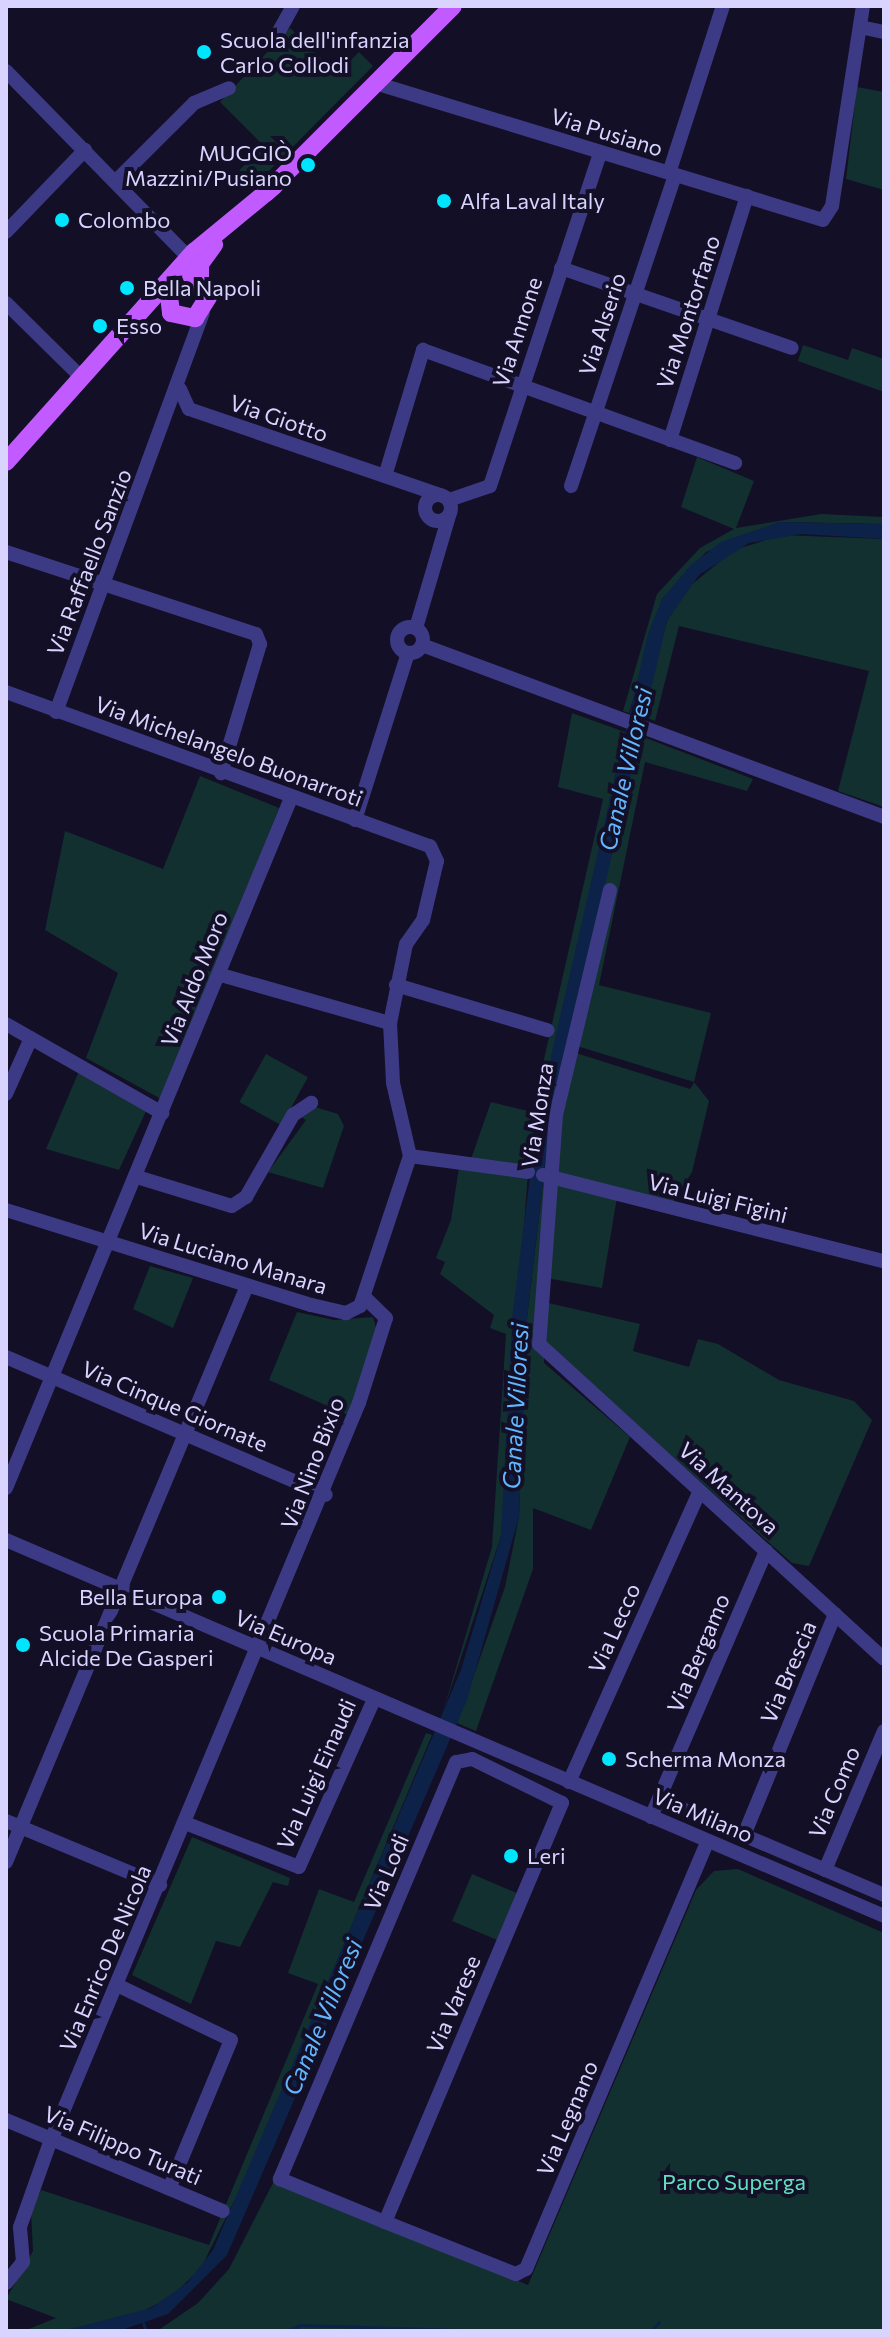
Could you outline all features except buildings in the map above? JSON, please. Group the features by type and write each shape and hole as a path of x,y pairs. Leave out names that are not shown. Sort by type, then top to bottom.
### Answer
{"main road":[{"path":"116,343 176,316 203,313 208,297 200,281 205,255 451,7"},
{"path":"6,462 171,284 189,258 274,186"},
{"path":"171,284 200,281"},
{"path":"171,284 176,316"}],"street":[{"path":"273,42 293,6"},
{"name":"Via Alserio","path":"571,486 635,294 723,6"},
{"path":"863,6 860,27 884,32"},
{"name":"Via Pusiano","path":"375,83 826,219 860,27"},
{"path":"6,71 117,180 189,258"},
{"path":"117,180 194,103 229,88"},
{"path":"6,232 85,150"},
{"name":"Via Annone","path":"444,498 490,486 600,153"},
{"name":"Via Montorfano","path":"670,440 747,196"},
{"path":"171,236 206,241"},
{"path":"561,268 792,348"},
{"path":"6,303 82,378"},
{"name":"Via Raffaello Sanzio","path":"56,712 193,349 203,313"},
{"path":"176,316 193,349"},
{"path":"390,478 423,350 735,463"},
{"path":"163,428 189,409 180,397 181,380"},
{"name":"Via Giotto","path":"189,409 444,498"},
{"name":"Via Giotto","path":"390,478 428,513"},
{"path":"422,645 416,628 449,516 444,498 428,513"},
{"path":"428,513 449,516"},
{"path":"428,513 438,557"},
{"path":"6,552 258,637 221,773"},
{"path":"408,653 397,636 416,628"},
{"path":"355,820 408,653 422,645 884,817"},
{"name":"Via Michelangelo Buonarroti","path":"6,692 436,850 423,920 406,944 396,985"},
{"name":"Via Aldo Moro","path":"6,1488 221,975 291,798"},
{"name":"Via Monza","path":"543,1350 538,1304 540,1174 610,890"},
{"path":"221,975 390,1023"},
{"path":"365,1298 410,1156 393,1083 390,1023 396,985 547,1030"},
{"path":"6,1024 162,1113"},
{"path":"6,1094 31,1038"},
{"path":"137,1177 232,1206 246,1197 293,1115 311,1103"},
{"name":"Via Luigi Figini","path":"410,1156 540,1174 884,1261"},
{"name":"Via Luciano Manara","path":"6,1210 247,1286 346,1313 365,1298"},
{"path":"6,1862 13,1824 120,1589 247,1286"},
{"name":"Via Nino Bixio","path":"257,1648 326,1495 384,1332 386,1318 365,1298"},
{"name":"Via Mantova","path":"543,1350 884,1659"},
{"name":"Via Cinque Giornate","path":"6,1357 326,1495"},
{"name":"Via Lecco","path":"569,1782 700,1491"},
{"name":"Via Europa","path":"6,1540 459,1735"},
{"name":"Via Bergamo","path":"651,1817 766,1551"},
{"name":"Via Brescia","path":"744,1835 835,1614"},
{"name":"Via Enrico De Nicola","path":"6,2283 23,2262 20,2227 52,2139 119,1986 257,1648"},
{"name":"Via Luigi Einaudi","path":"185,1823 299,1867 374,1699"},
{"name":"Via Como","path":"825,1870 884,1731"},
{"name":"Via Milano","path":"459,1735 884,1916"},
{"name":"Via Lodi","path":"385,2222 280,2179 456,1762 472,1759 562,1803"},
{"name":"Via Milano","path":"659,1799 884,1895"},
{"name":"Via Varese","path":"385,2222 562,1803"},
{"path":"13,1824 160,1885"},
{"name":"Via Legnano","path":"385,2222 523,2275 708,1841"},
{"path":"119,1986 231,2040 169,2189"},
{"name":"Via Filippo Turati","path":"6,2120 223,2211"}],"green space":[{"path":"290,28 337,74 359,52 373,66 255,185 237,173 263,145 220,102"},
{"path":"857,87 884,92 884,190 846,179"},
{"path":"803,345 848,360 852,348 884,359 884,392 798,361"},
{"path":"697,457 754,481 736,528 821,514 884,517 884,524 779,522 706,552 662,599 629,713 623,711 657,594 700,548 734,529 681,507"},
{"path":"782,535 884,539 884,807 838,791 869,671 679,626 655,721 642,716 667,621 685,590 734,550"},
{"path":"572,713 625,732 528,1172 501,1536 442,1715 492,1547 506,1334 490,1328 494,1315 440,1274 445,1262 436,1258 451,1220 459,1167 471,1159 491,1102 532,1112 603,799 558,787"},
{"path":"638,735 753,779 747,791 645,762 599,985 711,1013 694,1082 709,1101 692,1172 670,1207 617,1197 602,1288 546,1278 544,1302 640,1324 633,1351 689,1367 698,1339 718,1344 779,1380 854,1401 872,1420 809,1566 792,1563 544,1342 544,1363 630,1437 591,1530 533,1508 533,1569 476,1731 457,1723 505,1587 519,1517 527,1318 551,1115","holes":["577,1046 694,1082 690,1089 576,1053"]},
{"path":"200,776 279,808 163,1100 86,1058 118,973 45,930 65,831 163,869"},
{"path":"266,1054 308,1077 281,1125 239,1102"},
{"path":"79,1071 146,1111 119,1170 46,1149"},
{"path":"315,1107 338,1114 344,1126 323,1188 268,1172 306,1120 300,1116"},
{"path":"150,1266 193,1278 173,1328 133,1309"},
{"path":"297,1312 334,1320 373,1317 377,1331 348,1415 269,1380"},
{"path":"426,1733 432,1735 244,2181 201,2268 171,2297 137,2314 62,2331 24,2331 56,2318 6,2299 33,2251 31,2211 41,2190 209,2245 318,1984 288,1973 319,1889 354,1902"},
{"path":"192,1837 290,1878 288,1886 273,1882 240,1947 216,1941 191,2004 132,1975"},
{"name":"Parco Superga","path":"738,1869 884,1933 884,2331 157,2331 198,2303 229,2269 275,2179 528,2285 696,1890 714,1871"},
{"path":"472,1874 517,1893 497,1940 452,1921"}],"water":[{"name":"Canale Villoresi","path":"779,522 884,524 884,539 801,534 749,543 699,575 667,621 551,1114 527,1318 519,1517 467,1700 227,2255 168,2314 119,2331 62,2331 151,2308 187,2283 213,2250 461,1670 501,1536 512,1319 538,1113 648,634 662,599 690,566 721,542"}],"waterway":[{"path":"142,2320 146,2331"},
{"path":"651,2331 659,2322"},
{"path":"286,2331 301,2325 487,2331"},
{"path":"500,2331 522,2331"},
{"path":"608,2331 624,2331"}],"place":[{"name":"Scuola dell'infanzia Carlo Collodi","path":"204,52"},
{"name":"MUGGIÒ Mazzini/Pusiano","path":"308,165"},
{"name":"Alfa Laval Italy","path":"444,201"},
{"name":"Colombo","path":"62,220"},
{"name":"Bella Napoli","path":"127,288"},
{"name":"Esso","path":"100,326"},
{"name":"Bella Europa","path":"219,1597"},
{"name":"Scuola Primaria Alcide De Gasperi","path":"23,1645"},
{"name":"Scherma Monza","path":"609,1759"},
{"name":"Leri","path":"511,1856"}]}
